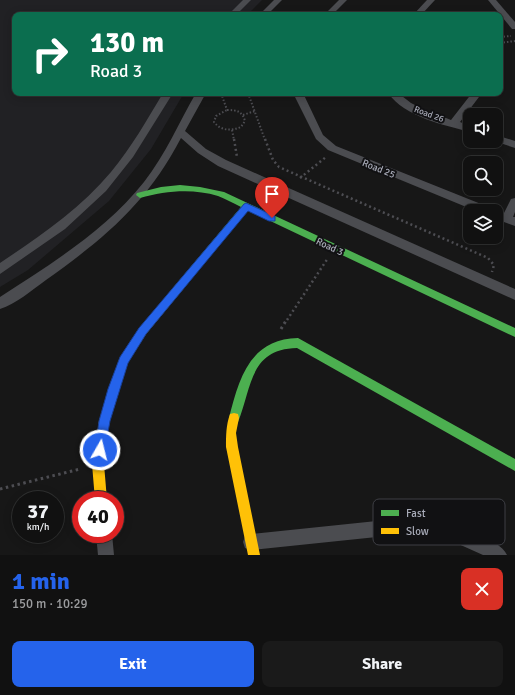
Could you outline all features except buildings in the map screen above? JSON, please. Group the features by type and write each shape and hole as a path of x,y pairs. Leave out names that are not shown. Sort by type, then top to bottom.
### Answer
{"street":[{"path":"235,12 247,0"},
{"path":"266,12 278,0"},
{"path":"331,12 343,0"},
{"path":"492,0 502,12"},
{"path":"421,12 429,5"},
{"path":"503,13 515,27"},
{"path":"0,269 68,221 94,197 115,174 166,96"},
{"path":"0,304 76,251 140,195 162,162 198,96"},
{"name":"Road 25","path":"299,96 319,137 335,150 470,204"},
{"name":"Road 26","path":"396,96 408,107 463,126"},
{"path":"454,123 475,96"},
{"path":"179,131 202,151 239,170 515,295"},
{"path":"503,141 515,145"},
{"name":"Road 3","path":"140,195 167,188 195,187 221,194 515,333"},
{"path":"506,219 515,202"},
{"path":"100,491 98,464 104,421 113,389 124,360 143,331 246,206"},
{"path":"373,530 253,548 234,457 232,428 238,403 254,364 262,354 273,346 285,343 298,343 515,465"},
{"path":"105,543 106,555"},
{"path":"481,545 499,555"}],"path":[{"path":"503,37 515,35"},
{"path":"503,43 515,41"},
{"path":"222,96 227,110"},
{"path":"249,96 274,163 283,170 300,178 488,258 494,265 489,283"},
{"path":"227,110 237,110 243,115 245,118 244,124 232,130 219,127 214,122 219,113 227,110"},
{"path":"243,115 255,111"},
{"path":"232,130 239,170"},
{"path":"300,178 335,150"},
{"path":"273,346 289,317 335,248"},
{"path":"0,489 98,464"}],"shaded area":[{"path":"0,0 262,0 250,12 12,12 12,96 182,96 151,149 109,201 28,270 0,287"}],"traffic: fast":[{"path":"140,195 161,190 180,188 211,191 221,194 515,333"},
{"path":"181,285 246,206"},
{"path":"234,418 246,379 257,361 271,348 284,344 298,343 515,465"}],"traffic: slow":[{"path":"100,491 98,464 104,421 124,360 143,331 181,285"},
{"path":"234,418 231,433 232,447 254,555"}],"route":[{"path":"100,450 104,421 113,389 124,360 143,331 246,206 272,218"}]}
